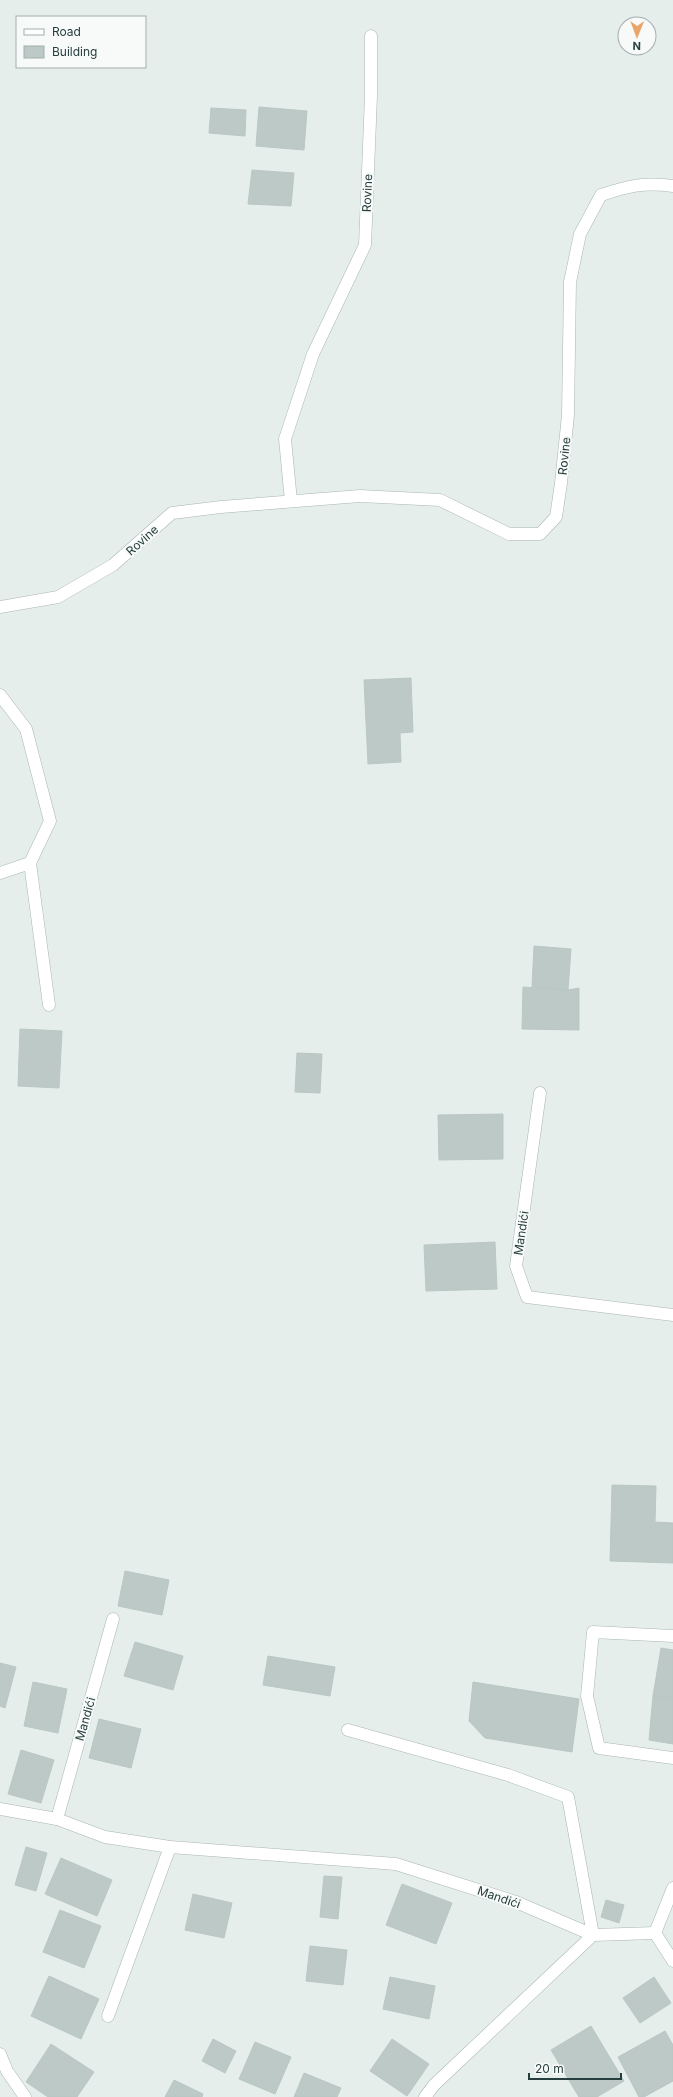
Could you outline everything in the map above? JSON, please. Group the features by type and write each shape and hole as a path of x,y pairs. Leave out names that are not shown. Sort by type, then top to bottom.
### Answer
{"street":[{"name":"Rovine","path":"291,501 285,439 313,354 365,245 371,96 370,36"},
{"name":"Rovine","path":"0,607 58,596 113,565 172,513 221,506 360,496 440,500 509,534 540,534 556,517 561,483 568,415 570,282 580,234 601,195 628,186 650,183 673,186"},
{"path":"0,694 26,729 50,821 30,863 49,1005"},
{"path":"0,873 30,863"},
{"name":"Mandići","path":"540,1093 516,1266 527,1297 673,1315"},
{"name":"Mandići","path":"57,1819 113,1619"},
{"path":"673,1636 592,1632 587,1696 598,1748 673,1758"},
{"path":"348,1730 508,1775 568,1797 593,1935"},
{"name":"Mandići","path":"0,1809 57,1819 105,1836 170,1847 396,1864 516,1902 593,1935"},
{"path":"108,2016 170,1847"},
{"path":"655,1933 673,1888"},
{"path":"425,2097 434,2085 593,1935 655,1933"},
{"path":"655,1933 673,1961"},
{"path":"0,2054 7,2070 25,2097"}],"building":[{"path":"259,107 307,111 304,150 256,146"},
{"path":"211,108 246,110 245,136 209,133"},
{"path":"252,170 294,173 291,206 248,204"},
{"path":"411,678 413,732 400,733 401,762 368,764 364,680"},
{"path":"534,946 571,949 568,990 532,987"},
{"path":"523,987 568,990 579,988 579,1030 522,1029"},
{"path":"20,1029 62,1031 59,1088 18,1086"},
{"path":"297,1053 322,1054 320,1093 295,1092"},
{"path":"503,1114 503,1159 439,1160 438,1115"},
{"path":"495,1242 497,1289 426,1291 424,1245"},
{"path":"612,1485 656,1486 655,1522 673,1523 673,1563 610,1561"},
{"path":"125,1571 169,1580 162,1615 118,1606"},
{"path":"135,1642 183,1656 173,1690 124,1676"},
{"path":"661,1648 673,1650 673,1699 653,1696"},
{"path":"268,1656 335,1667 330,1696 263,1685"},
{"path":"0,1663 16,1667 5,1708 0,1706"},
{"path":"33,1682 67,1689 58,1733 24,1726"},
{"path":"473,1682 579,1699 572,1752 485,1738 469,1721"},
{"path":"653,1696 673,1699 673,1744 649,1740"},
{"path":"99,1719 141,1729 131,1768 89,1758"},
{"path":"21,1750 54,1760 41,1803 8,1794"},
{"path":"26,1847 47,1853 36,1891 15,1885"},
{"path":"61,1858 112,1880 97,1916 45,1894"},
{"path":"324,1876 342,1877 338,1919 320,1917"},
{"path":"402,1884 452,1903 436,1944 386,1925"},
{"path":"193,1894 232,1903 224,1938 185,1930"},
{"path":"606,1900 624,1905 619,1923 601,1917"},
{"path":"60,1910 101,1926 84,1968 43,1952"},
{"path":"310,1946 347,1950 343,1985 306,1981"},
{"path":"49,1976 99,1999 81,2039 31,2016"},
{"path":"390,1977 435,1986 429,2019 383,2009"},
{"path":"654,1977 671,2003 640,2023 623,1998"},
{"path":"591,2026 624,2081 597,2097 579,2097 551,2050"},
{"path":"665,2031 673,2045 673,2081 644,2097 639,2097 618,2057"},
{"path":"213,2039 236,2051 225,2073 202,2061"},
{"path":"392,2039 429,2064 407,2096 370,2071"},
{"path":"255,2042 291,2057 275,2094 239,2079"},
{"path":"51,2044 94,2072 77,2097 48,2097 26,2082"},
{"path":"304,2073 341,2088 337,2097 294,2097"},
{"path":"174,2080 203,2094 202,2097 165,2097"}]}
